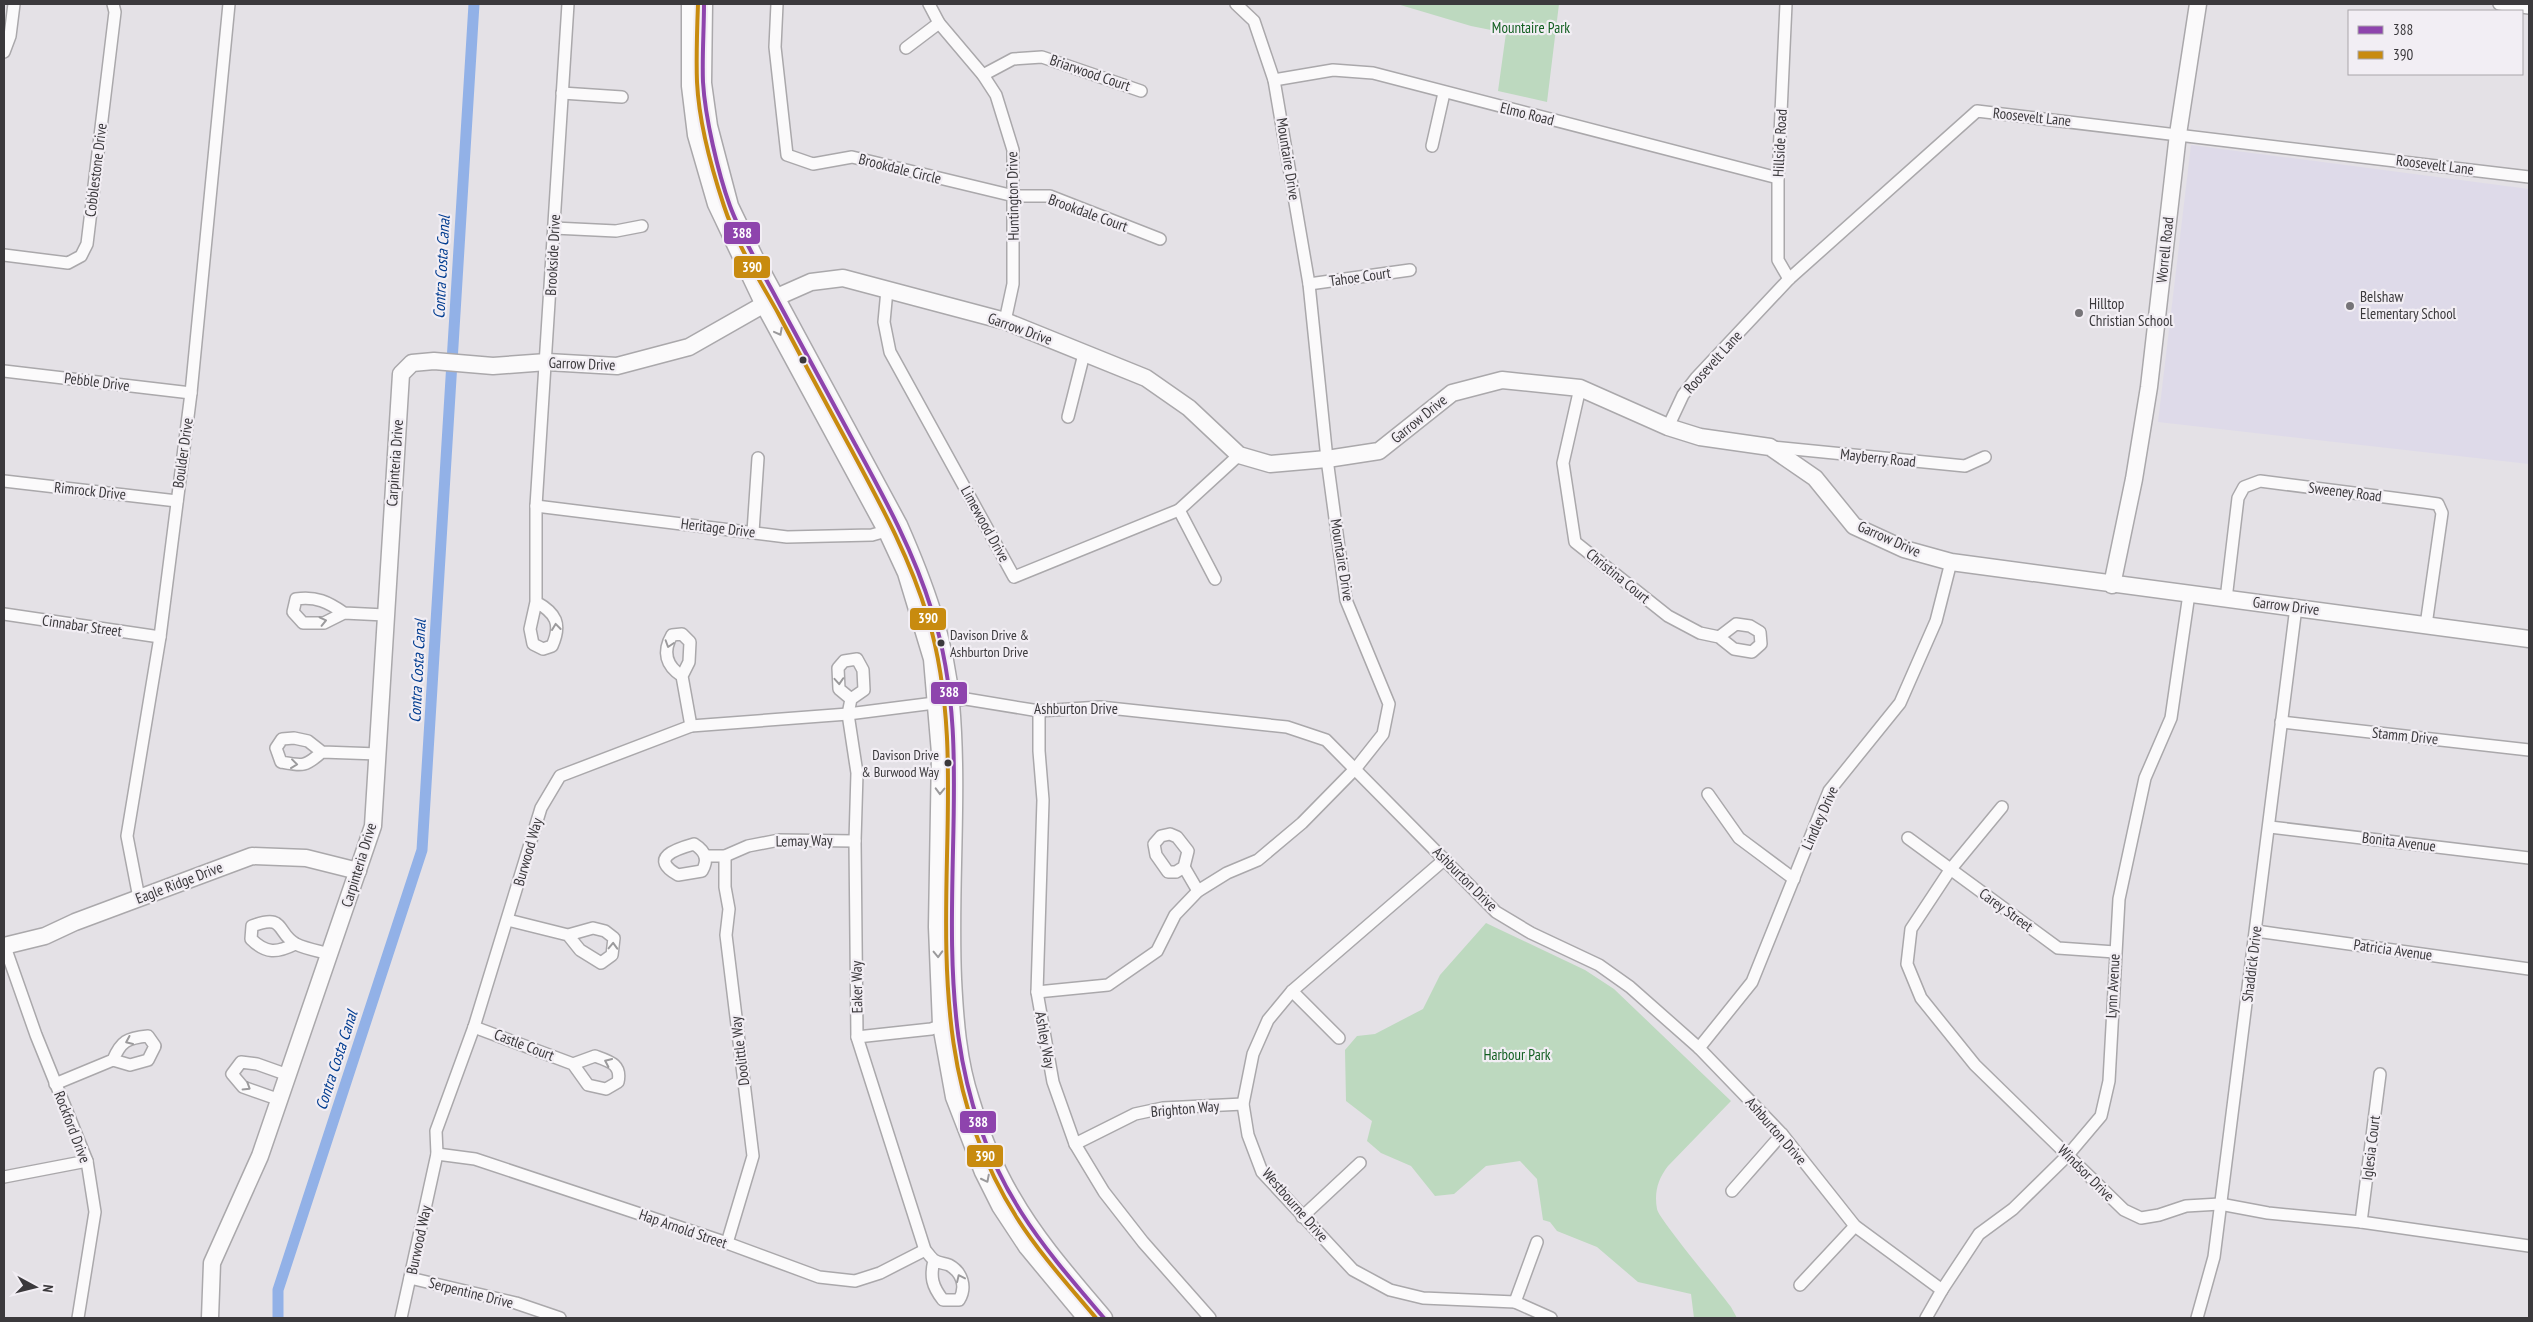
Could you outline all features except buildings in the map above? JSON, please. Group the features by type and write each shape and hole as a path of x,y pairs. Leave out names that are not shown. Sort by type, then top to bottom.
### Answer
{"street":[{"path":"4,52 10,36 14,4"},
{"name":"Cobblestone Drive","path":"4,255 68,262 81,256 84,250 88,235 115,12 113,4"},
{"name":"Boulder Drive","path":"139,898 127,836 160,637 191,393 230,4"},
{"name":"Brookside Drive","path":"536,602 536,506 547,362 568,4"},
{"path":"690,4 690,86 696,135 716,204 771,301 893,529 922,620 944,703 940,753 938,927 954,1097 982,1172 1000,1206 1027,1247 1086,1318"},
{"path":"704,4 702,56 709,126 730,206 771,301"},
{"name":"Brookdale Circle","path":"777,4 775,47 787,155 813,164 852,157 1014,196"},
{"name":"Huntington Drive","path":"929,4 939,23 983,75 996,95 1013,150 1013,284 1004,321"},
{"name":"Mountaire Drive","path":"1037,992 1108,985 1157,951 1175,915 1198,892 1227,873 1258,860 1302,823 1356,768 1383,734 1389,704 1346,600 1327,459 1309,284 1274,80 1254,20 1236,4"},
{"name":"Hillside Road","path":"1786,4 1778,178 1778,260 1789,279"},
{"name":"Worrell Road","path":"2112,585 2134,479 2149,387 2178,134 2198,4"},
{"path":"2499,4 2529,8"},
{"path":"906,48 939,23"},
{"name":"Briarwood Court","path":"983,75 1013,59 1042,57 1141,91"},
{"name":"Elmo Road","path":"1274,80 1333,70 1373,74 1778,178"},
{"path":"1432,146 1444,92"},
{"path":"562,93 622,97"},
{"name":"Roosevelt Lane","path":"1668,427 1683,396 1696,378 1789,279 1977,111 2529,177"},
{"name":"Brookdale Court","path":"1014,196 1050,196 1160,239"},
{"path":"554,228 616,231 642,226"},
{"name":"Tahoe Court","path":"1309,284 1410,270"},
{"name":"Garrow Drive","path":"412,362 434,361 473,365 547,362 617,366 689,347 771,301 811,282 842,278 1004,321 1146,378 1189,408 1238,455 1270,464 1327,459 1379,451 1452,393 1502,380 1580,388 1668,427 1700,437 1770,447 1816,478 1854,526 1904,549 1951,562 2112,585 2529,637"},
{"name":"Limewood Drive","path":"887,290 884,322 890,352 1014,577 1180,510 1238,455"},
{"path":"1068,417 1084,354"},
{"name":"Carpinteria Drive","path":"210,1318 212,1263 260,1156 373,826 401,374 412,362"},
{"name":"Pebble Drive","path":"4,371 191,393"},
{"name":"Christina Court","path":"1580,388 1563,463 1575,542 1668,616 1700,633 1719,637"},
{"name":"Mayberry Road","path":"1770,447 1964,466 1985,456"},
{"path":"753,532 758,458"},
{"name":"Rimrock Drive","path":"4,481 177,501"},
{"name":"Sweeney Road","path":"2226,599 2238,498 2244,487 2260,481 2424,502 2438,504 2442,513 2426,625"},
{"name":"Heritage Drive","path":"536,506 788,536 872,535 893,529"},
{"path":"1180,510 1215,578"},
{"name":"Lindley Drive","path":"1699,1048 1752,982 1829,791 1900,703 1936,621 1951,562"},
{"name":"Lynn Avenue","path":"1926,1318 1979,1234 2013,1209 2068,1155 2101,1116 2107,1090 2118,899 2145,778 2171,718 2190,594"},
{"name":"Shaddick Drive","path":"2197,1318 2214,1257 2270,827 2296,607"},
{"path":"344,613 385,615"},
{"name":"Cinnabar Street","path":"4,614 160,637"},
{"path":"682,676 691,726"},
{"name":"Eaker Way","path":"851,699 848,714 857,773 855,841 857,1037 925,1250"},
{"name":"Ashburton Drive","path":"944,703 966,699 1039,711 1100,706 1287,727 1326,740 1356,768 1496,912 1531,933 1600,966 1630,987 1699,1048 1782,1134 1855,1226 1942,1290"},
{"name":"Burwood Way","path":"401,1318 438,1154 436,1131 474,1027 541,808 560,776 691,726 848,714 944,703"},
{"name":"Ashley Way","path":"1039,711 1039,750 1043,800 1037,992 1053,1082 1075,1144 1104,1192 1144,1242 1210,1318"},
{"name":"Stamm Drive","path":"2281,722 2529,750"},
{"path":"322,752 378,754"},
{"path":"1708,794 1739,838 1794,878"},
{"name":"Windsor Drive","path":"2002,807 1950,870 1911,929 1907,964 1921,998 1975,1065 2124,1210 2141,1218 2159,1215 2186,1206 2220,1204 2268,1213 2361,1222 2529,1246"},
{"name":"Bonita Avenue","path":"2270,827 2529,858"},
{"name":"Carey Street","path":"1908,838 2058,948 2115,952"},
{"name":"Lemay Way","path":"725,856 748,846 779,840 855,841"},
{"name":"Eagle Ridge Drive","path":"4,945 45,936 75,922 252,856 306,858 358,871"},
{"path":"705,856 725,856"},
{"name":"Doolittle Way","path":"725,856 725,887 729,909 726,935 753,1156 727,1243"},
{"name":"Westbourne Drive","path":"1445,859 1292,991 1268,1020 1253,1054 1243,1104 1248,1135 1262,1172 1353,1270 1390,1290 1423,1298 1515,1302 1551,1318"},
{"path":"1184,868 1198,892"},
{"path":"508,920 568,935"},
{"name":"Patricia Avenue","path":"2256,931 2529,969"},
{"path":"295,944 330,954"},
{"name":"Rockford Drive","path":"4,945 55,1084 87,1161 95,1212 78,1318"},
{"path":"1292,991 1339,1038"},
{"path":"857,1037 931,1029 948,1024"},
{"path":"948,1024 970,1098 998,1170 1012,1198 1051,1255 1104,1318"},
{"name":"Castle Court","path":"474,1027 573,1064"},
{"path":"55,1084 113,1060"},
{"path":"280,1100 243,1087 232,1074 241,1062 257,1064 288,1075"},
{"name":"Iglesia Court","path":"2361,1222 2380,1074"},
{"name":"Brighton Way","path":"1075,1144 1135,1114 1163,1108 1243,1104"},
{"path":"1732,1191 1782,1134"},
{"name":"Hap Arnold Street","path":"438,1154 475,1158 727,1243 819,1277 856,1281 880,1273 925,1250"},
{"path":"4,1177 87,1161"},
{"path":"1302,1217 1360,1163"},
{"path":"1800,1285 1855,1226"},
{"path":"1515,1302 1537,1242"},
{"path":"925,1250 934,1260"},
{"name":"Serpentine Drive","path":"410,1278 516,1303 560,1318"}],"shaded area":[{"name":"Belshaw Elementary School","path":"2191,145 2529,189 2529,464 2158,422"}],"green space":[{"name":"Mountaire Park","path":"1397,4 1559,4 1547,102 1498,91 1506,33 1471,26"},
{"name":"Harbour Park","path":"1486,923 1585,970 1614,989 1731,1101 1668,1166 1658,1186 1656,1203 1660,1215 1731,1307 1737,1318 1694,1318 1691,1294 1638,1282 1597,1247 1557,1231 1550,1222 1543,1220 1537,1179 1520,1161 1486,1166 1454,1194 1435,1196 1411,1166 1381,1153 1367,1141 1372,1121 1346,1101 1345,1050 1357,1036 1375,1034 1423,1009 1440,975"}],"waterway":[{"name":"Contra Costa Canal","path":"278,1318 278,1290 422,850 474,4"}],"transit line":[{"name":"390","path":"698,4 697,72 700,113 710,160 729,220 748,261 874,491 894,532 913,574 936,647 945,706 947,736 946,952 949,998 954,1043 962,1087 975,1131 993,1175 1017,1218 1045,1257 1096,1318"},
{"name":"388","path":"704,4 703,72 706,112 721,178 730,206 747,245 898,526 925,589 940,640 946,669 953,729 952,946 954,992 959,1037 967,1081 979,1125 997,1169 1030,1226 1071,1280 1104,1318"}],"place":[{"name":"Belshaw Elementary School","path":"2350,306"},
{"name":"Hilltop Christian School","path":"2079,313"},
{"name":"Davison Drive & Ashburton Drive","path":"941,643"},
{"name":"Davison Drive & Burwood Way","path":"948,763"}]}
